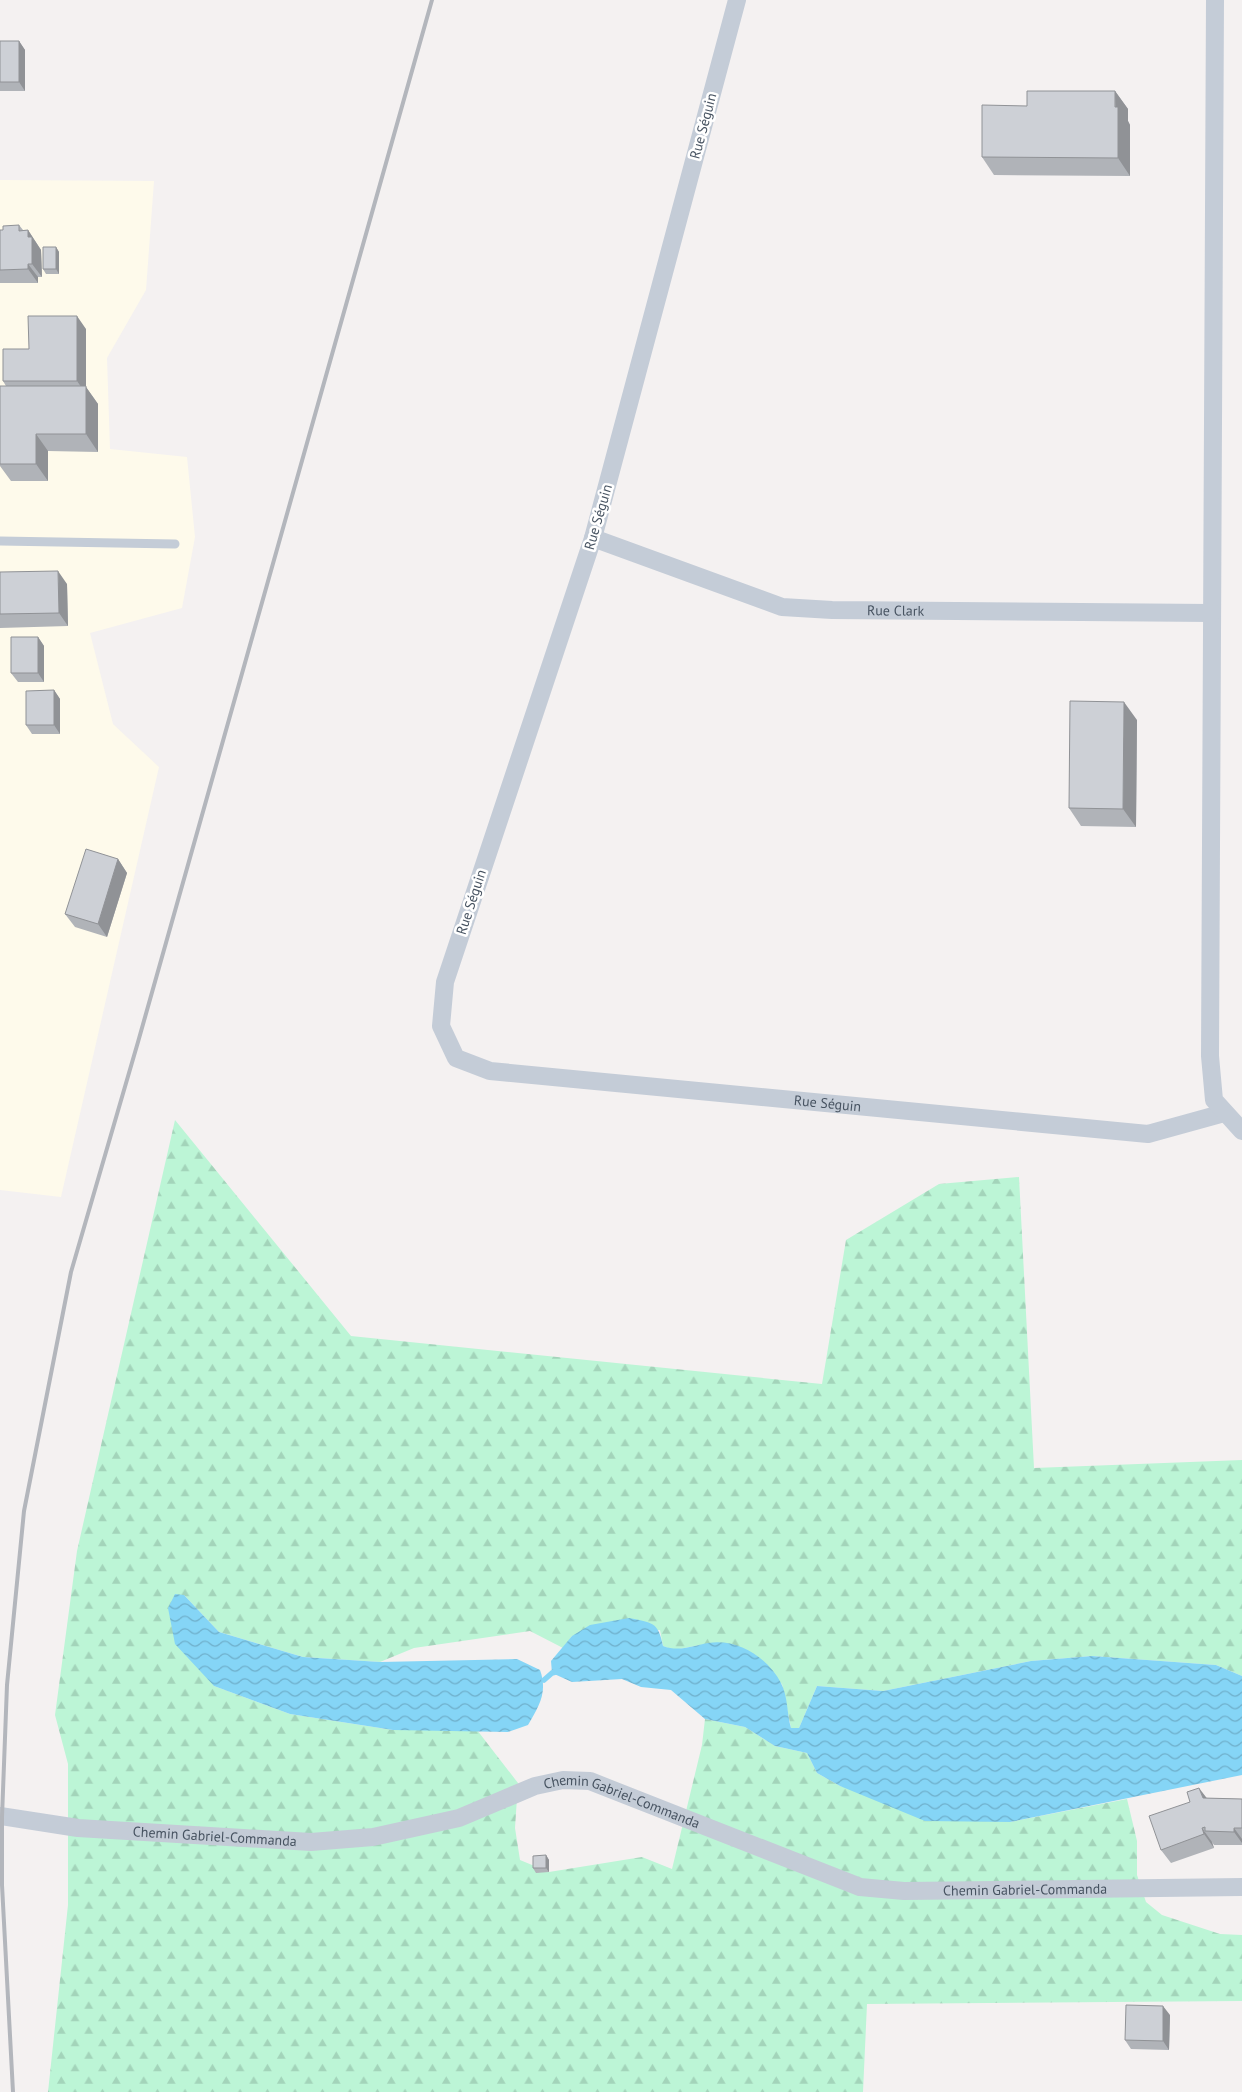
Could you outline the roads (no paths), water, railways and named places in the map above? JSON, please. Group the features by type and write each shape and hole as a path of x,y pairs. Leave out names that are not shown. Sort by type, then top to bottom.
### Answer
{"street":[{"name":"Rue Séguin","path":"737,0 593,538 445,982 441,1026 456,1058 490,1071 1148,1134 1224,1112"},
{"path":"1215,0 1210,1056 1214,1100 1242,1131"},
{"name":"Rue Clark","path":"593,538 782,607 832,610 1212,613"},
{"name":"Chemin Gabriel-Commanda","path":"0,1816 78,1828 311,1842 373,1837 459,1818 535,1786 563,1780 590,1781 860,1887 904,1891 1242,1887"}],"lane":[{"path":"0,541 175,544"}],"water":[{"path":"175,1594 184,1595 219,1632 303,1657 380,1662 517,1659 540,1670 543,1692 528,1725 508,1732 393,1730 290,1714 214,1686 175,1644 168,1608"},
{"path":"629,1618 653,1624 659,1632 663,1646 669,1648 691,1647 719,1642 741,1647 760,1658 781,1683 785,1694 791,1728 799,1728 817,1686 883,1691 1031,1661 1092,1656 1216,1665 1242,1676 1242,1775 1010,1822 925,1821 840,1786 817,1773 807,1753 775,1746 745,1727 705,1719 671,1690 641,1687 622,1679 572,1682 552,1673 551,1661 572,1636 590,1625"}],"waterway":[{"path":"544,1680 552,1673 559,1671"}],"railway":[{"path":"13,2092 2,1885 2,1817 7,1685 24,1511 71,1272 138,1042 432,0"}]}
